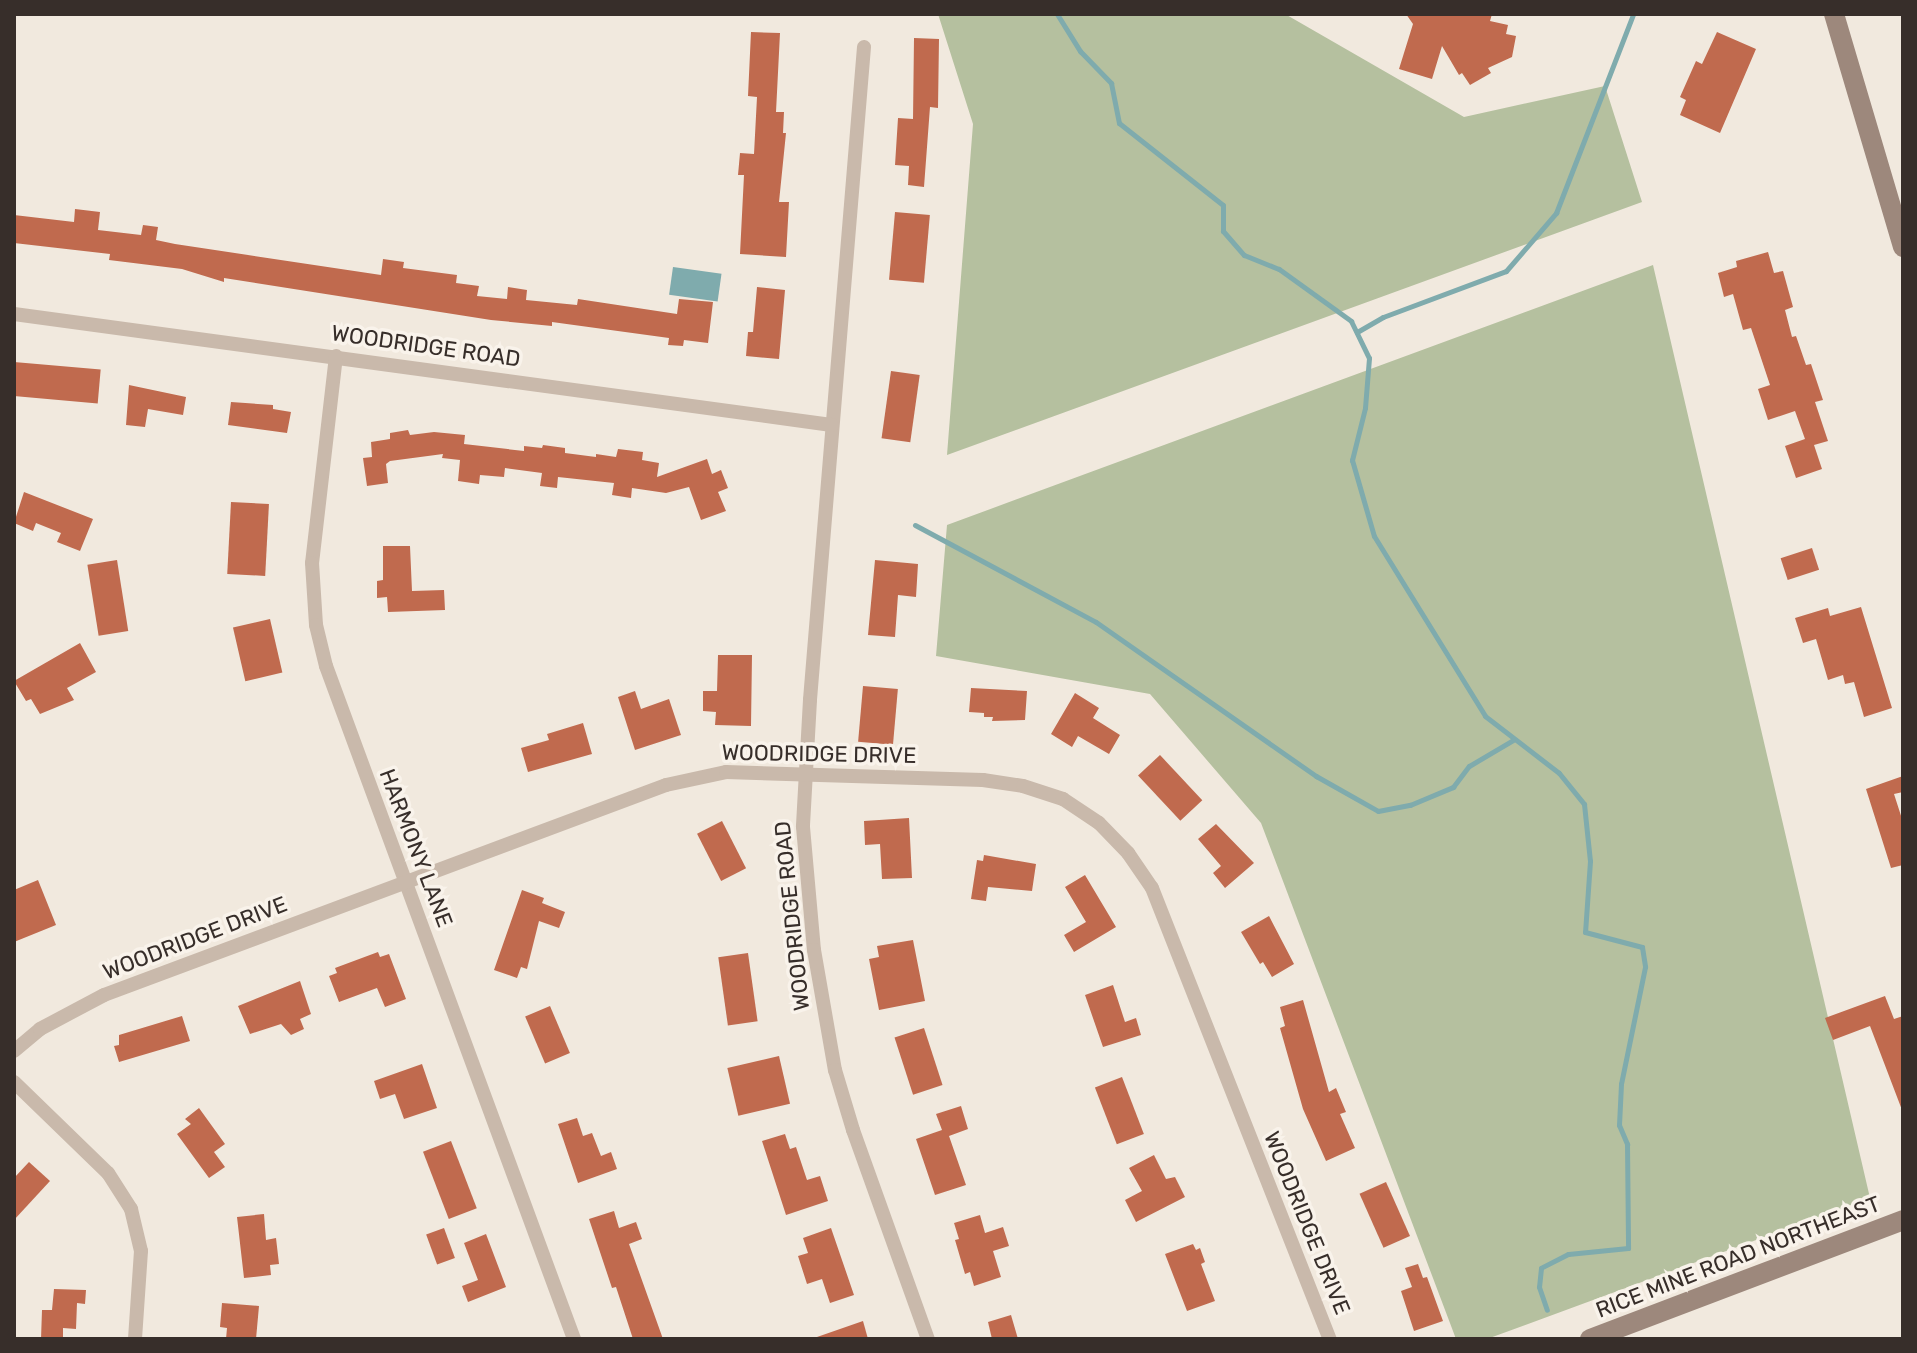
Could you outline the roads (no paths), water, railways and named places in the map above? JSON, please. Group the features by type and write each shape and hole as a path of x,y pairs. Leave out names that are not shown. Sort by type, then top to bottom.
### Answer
{"main road":[{"path":"1834,14 1903,247"},
{"name":"RICE MINE ROAD NORTHEAST","path":"1590,1339 1903,1220"}],"street":[{"name":"WOODRIDGE ROAD","path":"864,47 804,777 807,889 822,1010 832,1055 853,1130 928,1339"},
{"name":"WOODRIDGE ROAD","path":"14,314 832,425"},
{"name":"HARMONY LANE","path":"336,356 312,563 316,625 326,666 574,1339"},
{"name":"WOODRIDGE DRIVE","path":"14,1051 40,1029 104,995 666,785 726,772 804,777 983,780 1023,786 1063,799 1114,837 1141,870 1170,928 1330,1339"},
{"path":"14,1082 108,1173 131,1209 141,1251 135,1339"}],"water":[{"path":"673,267 722,274 718,302 669,295"}],"waterway":[{"path":"1057,14 1080,51 1111,83 1119,123 1223,205 1223,231 1244,255 1279,269 1351,321 1369,358 1365,408 1352,460 1374,536 1485,716 1559,773 1584,804 1590,861 1585,932 1642,947 1645,967 1621,1084 1619,1125 1627,1144 1628,1248 1568,1254 1541,1268 1539,1287 1547,1310"},
{"path":"1357,332 1383,317 1506,271 1556,213 1633,14"},
{"path":"915,525 1096,622 1316,776 1378,811 1410,805 1453,787 1469,766 1513,740"}]}
